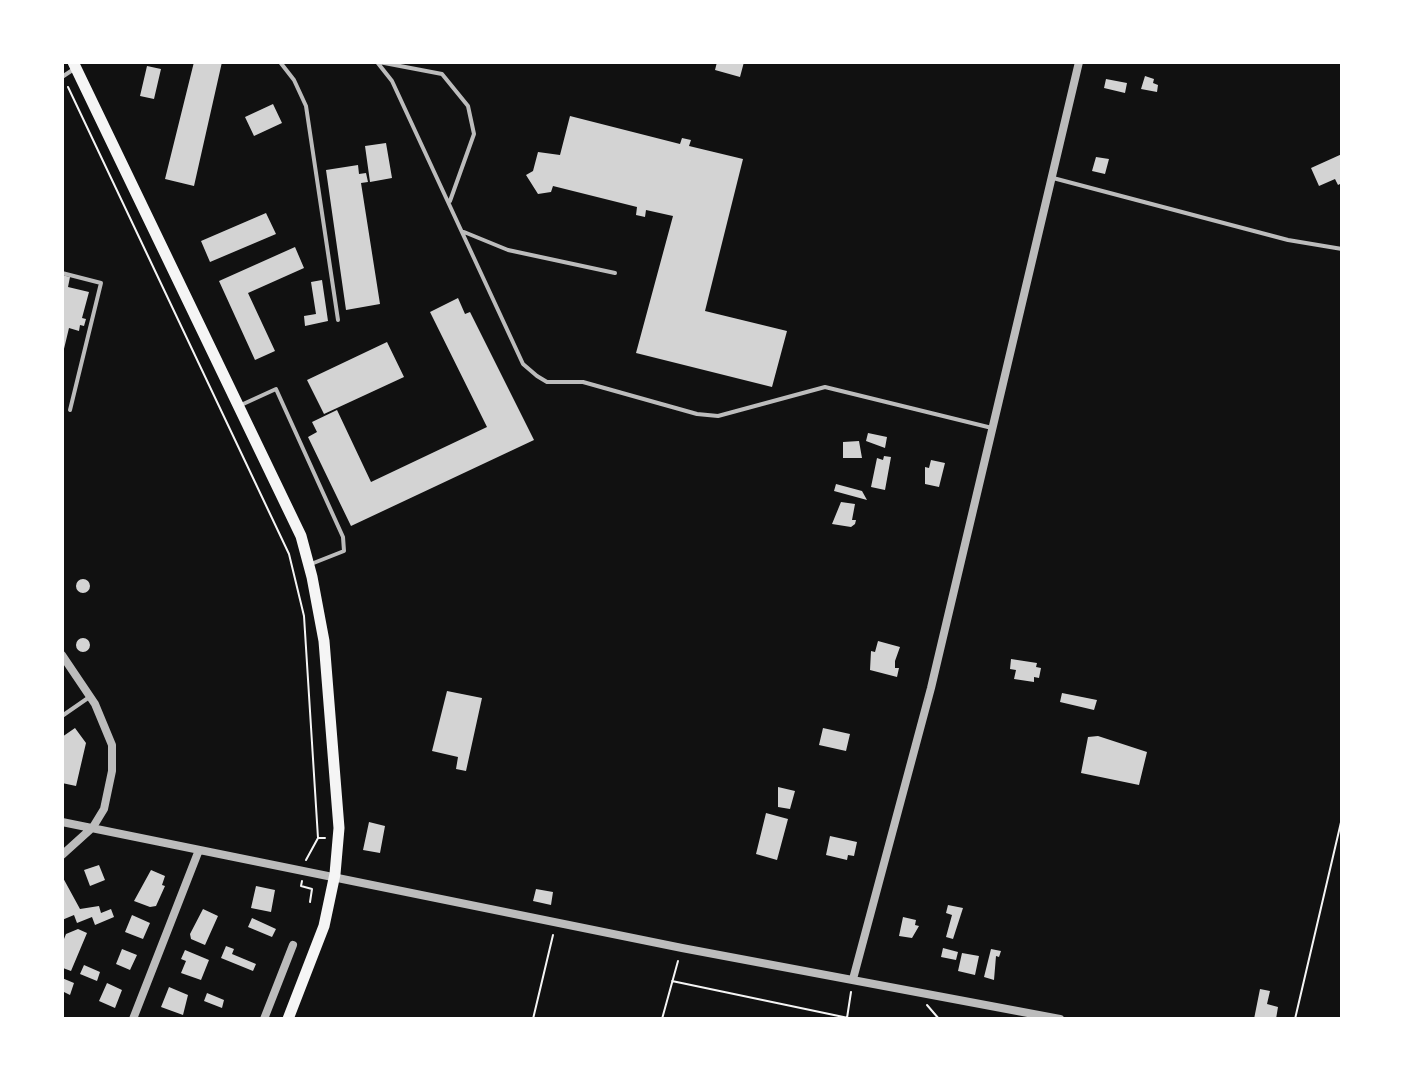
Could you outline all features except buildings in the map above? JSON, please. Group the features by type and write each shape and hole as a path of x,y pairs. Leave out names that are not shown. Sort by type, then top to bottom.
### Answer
{"main road":[{"path":"75,65 301,536 309,565 324,641 339,828 335,874 324,926 288,1019"}],"street":[{"path":"853,979 931,688 1079,62"},
{"path":"62,655 107,724 112,745 112,771 104,809 93,827 62,855"},
{"path":"62,822 335,874 682,948 1060,1019"},
{"path":"133,1019 199,850"},
{"path":"264,1019 293,945"}],"lane":[{"path":"280,62 294,80 306,106 338,320"},
{"path":"377,62 442,74 468,106 474,134 450,201"},
{"path":"377,62 392,81 523,364 547,382 583,382 697,414 718,416 825,387 992,428"},
{"path":"63,77 75,65"},
{"path":"1051,177 1183,214 1342,249"},
{"path":"462,231 508,250 615,273"},
{"path":"62,273 101,283 70,410"},
{"path":"239,406 276,389 343,537 344,551 309,565"},
{"path":"62,716 90,696"}],"path":[{"path":"63,77 289,554 304,616 318,838 306,862"},
{"path":"1295,1019 1342,818"},
{"path":"318,838 326,838"},
{"path":"303,876 301,886 312,889 310,902"},
{"path":"533,1019 549,961 555,921"},
{"path":"662,1019 682,948"},
{"path":"847,1018 853,979"},
{"path":"672,981 853,1019"}]}
